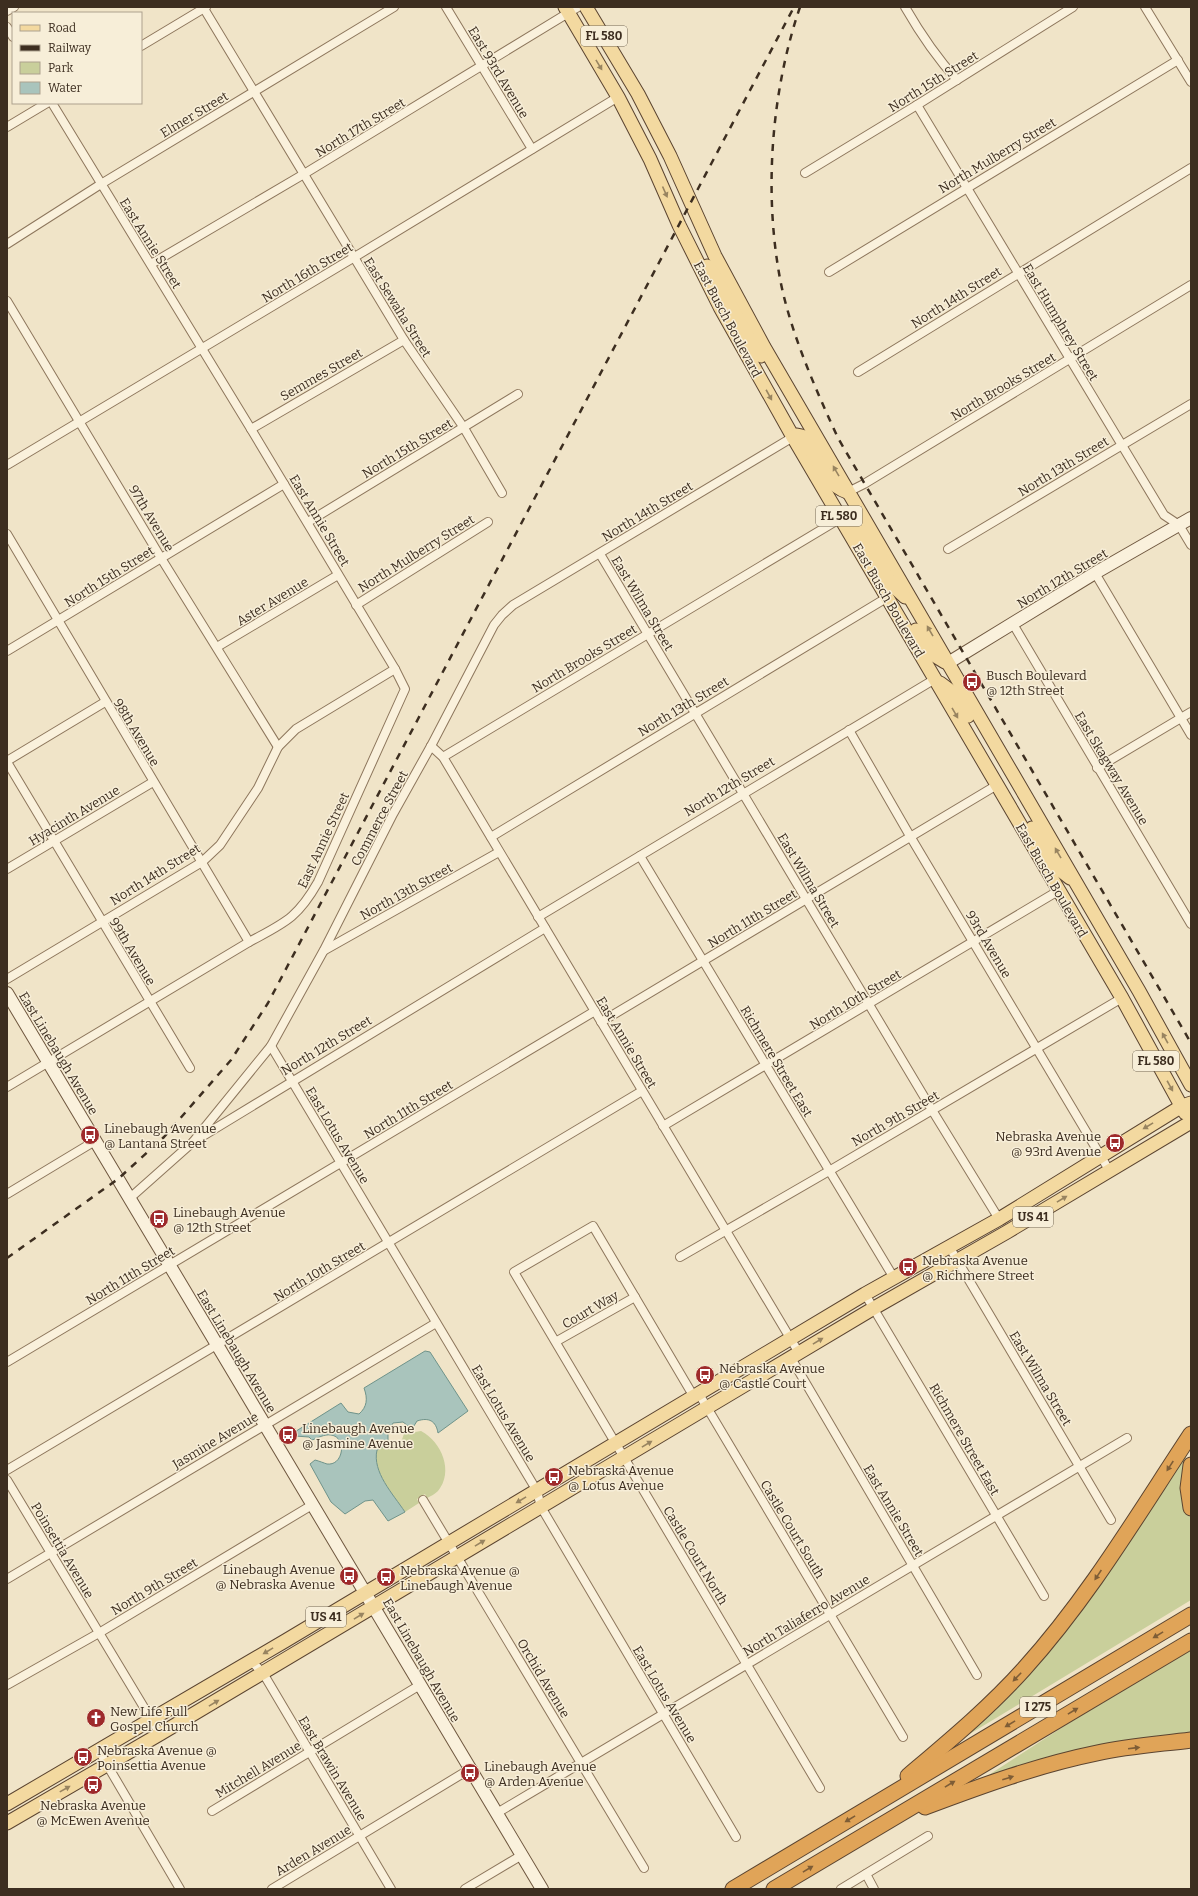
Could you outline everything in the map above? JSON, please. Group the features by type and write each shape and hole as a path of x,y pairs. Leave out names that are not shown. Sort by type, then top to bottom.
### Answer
{"highway":[{"path":"884,1799 981,1713 1049,1641 1095,1579 1191,1434"},
{"path":"1191,1465 1188,1488 1191,1508"},
{"name":"I 275","path":"733,1889 1191,1615"},
{"name":"I 275","path":"774,1889 1191,1640"},
{"path":"892,1818 988,1784 1070,1759 1099,1752 1191,1740"}],"main road":[{"name":"East Busch Boulevard","path":"586,7 638,94 678,175 714,256 772,361 1139,991 1187,1074 1191,1085"},
{"name":"East Busch Boulevard","path":"570,9 650,158 698,264 720,307 793,437 888,597 1058,891 1186,1105 1191,1123"},
{"path":"628,117 639,122 667,174 678,175"},
{"path":"698,264 706,265 710,270 756,352 772,361"},
{"path":"793,437 799,435 803,438 831,483 839,490 848,492"},
{"path":"841,518 853,522 860,531 891,584 913,603"},
{"path":"888,597 895,598 901,603 932,654 948,664"},
{"path":"935,679 956,695 980,736 1003,759"},
{"path":"1000,790 1020,808 1056,867 1062,874 1074,880"},
{"path":"1058,891 1078,905 1112,961 1139,991"},
{"name":"US 41","path":"7,1804 367,1593 865,1294 950,1248 999,1219 1100,1155 1186,1105"},
{"name":"US 41","path":"7,1823 263,1673 874,1308 1023,1223 1109,1170 1191,1123"},
{"path":"1023,1223 1024,1214 1050,1193 1053,1185"}],"street":[{"path":"7,11 14,7"},
{"path":"142,45 204,7"},
{"name":"East Sewaha Street","path":"204,7 353,258 404,340 464,428 502,493"},
{"name":"Elmer Street","path":"7,244 101,184 394,7"},
{"name":"East 93rd Avenue","path":"446,7 532,149"},
{"path":"905,7 924,40 956,80"},
{"name":"North 15th Street","path":"805,173 1073,7"},
{"path":"1145,7 1191,82"},
{"name":"North 17th Street","path":"151,264 304,174 482,66 570,9"},
{"name":"North Mulberry Street","path":"829,272 966,187 1178,60"},
{"name":"North 16th Street","path":"7,465 618,97"},
{"path":"7,127 45,104"},
{"name":"East Annie Street","path":"53,104 308,522 395,669 405,690 318,882 306,903 289,921 249,942"},
{"name":"East Humphrey Street","path":"917,105 1164,515 1179,525 1191,545"},
{"name":"North 14th Street","path":"858,372 1191,168"},
{"name":"North Brooks Street","path":"848,492 1191,285"},
{"name":"97th Avenue","path":"7,301 161,558 278,747"},
{"name":"Semmes Street","path":"252,429 404,340"},
{"name":"North 15th Street","path":"308,522 518,394"},
{"name":"North 13th Street","path":"948,549 1191,404"},
{"name":"North 14th Street","path":"513,606 793,437"},
{"name":"North 15th Street","path":"7,651 284,484"},
{"name":"North Brooks Street","path":"443,757 647,633 841,518"},
{"name":"North 12th Street","path":"948,664 1095,573 1191,518"},
{"name":"North Mulberry Street","path":"356,605 488,522"},
{"name":"98th Avenue","path":"7,534 105,702 249,942"},
{"name":"East Wilma Street","path":"600,554 932,1110 999,1219"},
{"path":"1095,573 1191,734"},
{"name":"Aster Avenue","path":"217,647 338,575"},
{"name":"North 13th Street","path":"491,838 888,597"},
{"name":"Commerce Street","path":"193,1142 271,1046 324,950 393,814 432,746 494,625 502,615 513,606"},
{"name":"East Skagway Avenue","path":"1013,624 1191,924"},
{"name":"North 14th Street","path":"7,979 202,862 220,845 258,788 278,747 296,728 395,669"},
{"name":"North 12th Street","path":"538,917 935,679"},
{"path":"7,762 105,702"},
{"path":"1098,768 1191,712"},
{"name":"93rd Avenue","path":"849,730 910,836 1109,1170"},
{"name":"East Annie Street","path":"432,746 443,757 791,1339 795,1355 912,1565 977,1675"},
{"name":"99th Avenue","path":"7,762 101,922 190,1068"},
{"name":"Hyacinth Avenue","path":"7,870 153,782"},
{"name":"North 11th Street","path":"601,1022 910,836 1000,790"},
{"name":"North 13th Street","path":"324,950 499,852"},
{"name":"Richmere Street East","path":"640,856 894,1278"},
{"name":"North 10th Street","path":"663,1126 1058,891"},
{"path":"1183,912 1191,907"},
{"name":"North 12th Street","path":"130,1198 193,1142 545,928"},
{"path":"7,1087 249,942"},
{"name":"East Linebaugh Avenue","path":"7,993 312,1505 375,1606 420,1686 542,1889"},
{"name":"North 9th Street","path":"680,1257 1122,998"},
{"name":"North 11th Street","path":"7,1362 595,1011"},
{"name":"East Lotus Avenue","path":"271,1046 537,1491 541,1507 736,1837"},
{"name":"North 10th Street","path":"7,1470 642,1091"},
{"path":"7,1194 95,1141"},
{"name":"Castle Court South","path":"514,1272 593,1226 635,1297 697,1395 708,1408 903,1738"},
{"name":"East Wilma Street","path":"950,1248 1111,1520"},
{"name":"Castle Court North","path":"514,1272 557,1341 624,1458 820,1788"},
{"name":"Richmere Street East","path":"865,1294 1044,1596"},
{"name":"Court Way","path":"557,1341 635,1297"},
{"name":"Jasmine Avenue","path":"7,1579 264,1424 436,1323"},
{"name":"North Taliaferro Avenue","path":"497,1813 1127,1438"},
{"name":"Poinsettia Avenue","path":"7,1480 160,1734"},
{"name":"Orchid Avenue","path":"423,1500 644,1868"},
{"name":"North 9th Street","path":"7,1685 99,1633 312,1505"},
{"name":"East Brawin Avenue","path":"251,1661 263,1673 309,1753 391,1889"},
{"name":"Mitchell Avenue","path":"212,1811 420,1686"},
{"path":"99,1751 180,1889"},
{"name":"Arden Avenue","path":"272,1889 470,1769"},
{"path":"841,1889 928,1836"},
{"path":"465,1889 522,1855"},
{"path":"866,1874 874,1889"}],"green space":[{"path":"421,1431 435,1442 440,1450 445,1467 445,1475 443,1483 437,1492 427,1498 425,1494 417,1499 419,1503 405,1512 380,1475 376,1458 377,1450 388,1444 389,1441 394,1445 401,1442 404,1434"},
{"path":"1182,1454 1186,1457 1182,1474 1181,1489 1191,1517 1191,1600 958,1741 1010,1686"},
{"path":"1191,1650 1191,1736 978,1782 1069,1723"}],"water":[{"path":"425,1351 430,1352 468,1411 438,1433 434,1423 428,1420 417,1421 412,1429 403,1422 393,1423 388,1432 388,1444 377,1450 376,1458 380,1475 405,1512 388,1521 373,1500 365,1501 345,1514 331,1502 310,1464 315,1460 327,1464 337,1461 341,1451 340,1441 331,1435 312,1440 309,1437 295,1436 293,1433 341,1403 348,1412 359,1414 364,1409 366,1402 364,1388"}],"railway":[{"path":"7,1258 118,1179 164,1137 231,1060 268,1003 794,7"},
{"path":"800,7 790,38 777,105 773,138 772,207 774,240 783,294 803,357 838,438 1191,1043"}],"place":[{"name":"Busch Boulevard @ 12th Street","path":"972,682"},
{"name":"Linebaugh Avenue @ Lantana Street","path":"90,1135"},
{"name":"Nebraska Avenue @ 93rd Avenue","path":"1115,1143"},
{"name":"Linebaugh Avenue @ 12th Street","path":"159,1219"},
{"name":"Nebraska Avenue @ Richmere Street","path":"908,1267"},
{"name":"Nebraska Avenue @ Castle Court","path":"705,1375"},
{"name":"Linebaugh Avenue @ Jasmine Avenue","path":"288,1435"},
{"name":"Nebraska Avenue @ Lotus Avenue","path":"554,1477"},
{"name":"Linebaugh Avenue @ Nebraska Avenue","path":"349,1576"},
{"name":"Nebraska Avenue @ Linebaugh Avenue","path":"386,1577"},
{"name":"New Life Full Gospel Church","path":"96,1718"},
{"name":"Nebraska Avenue @ Poinsettia Avenue","path":"83,1757"},
{"name":"Linebaugh Avenue @ Arden Avenue","path":"470,1773"},
{"name":"Nebraska Avenue @ McEwen Avenue","path":"93,1785"}]}
